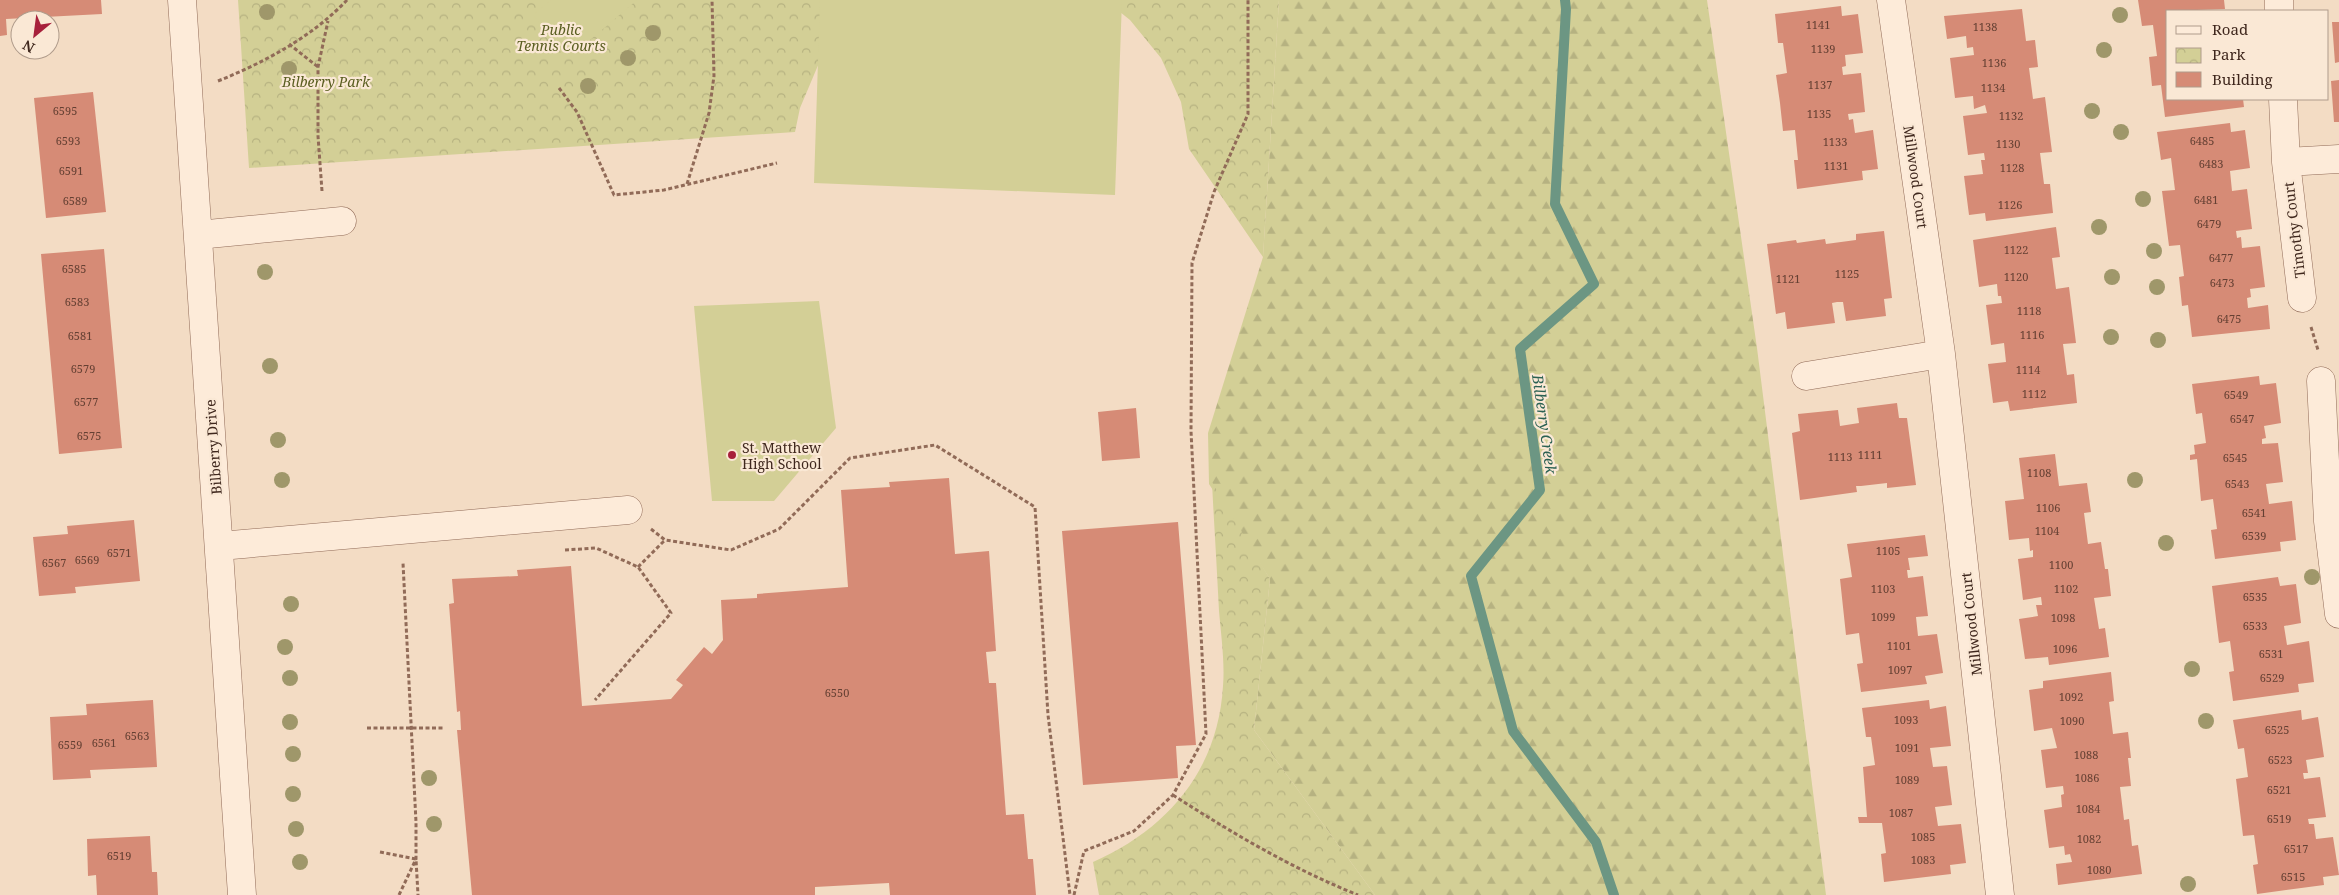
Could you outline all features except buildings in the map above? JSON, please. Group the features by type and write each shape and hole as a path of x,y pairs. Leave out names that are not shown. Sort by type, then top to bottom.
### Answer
{"street":[{"name":"Bilberry Drive","path":"182,0 242,895"},
{"name":"Millwood Court","path":"1891,0 1941,354 2000,895"},
{"name":"Timothy Court","path":"2283,100 2286,162 2302,298"},
{"name":"Timothy Court","path":"2286,162 2339,159"},
{"path":"198,235 333,222"},
{"path":"1806,376 1941,354"},
{"path":"2321,381 2334,521 2339,614"},
{"path":"220,546 628,510"}],"path":[{"path":"189,94 260,64 328,20 347,0"},
{"path":"687,184 709,113 714,76 712,0"},
{"path":"1072,895 1084,851 1134,831 1173,795 1206,734 1191,431 1192,263 1214,192 1248,114 1248,0"},
{"path":"328,20 318,67 318,136 333,222"},
{"path":"289,44 318,67"},
{"path":"559,88 577,112 614,195 664,190 777,162"},
{"path":"2302,298 2318,349 2321,381"},
{"path":"628,510 665,540 731,550 779,529 850,458 934,445 1034,507 1048,716 1072,895"},
{"path":"356,534 403,563 412,562"},
{"path":"638,567 665,540"},
{"path":"556,550 596,548 638,567 671,613 595,700"},
{"path":"403,563 418,895"},
{"path":"367,728 443,728"},
{"path":"1173,795 1212,820 1324,881 1358,895"},
{"path":"380,852 416,859"},
{"path":"399,895 416,859"}],"green space":[{"name":"Bilberry Park","path":"238,0 877,0 819,63 800,108 795,132 249,168"},
{"name":"Public Tennis Courts","path":"551,0 637,0 569,58 533,15"},
{"path":"820,0 1122,0 1115,195 814,183"},
{"path":"1105,0 1279,0 1263,257 1189,149 1181,102 1161,58 1130,20"},
{"path":"1279,0 1707,0 1757,348 1826,895 1375,895 1254,730 1270,579 1209,484 1208,433 1263,257"},
{"path":"819,301 836,428 774,501 712,501 694,306"},
{"path":"1212,482 1270,579 1254,730 1375,895 1099,895 1093,862 1120,848 1166,814 1184,793 1199,770 1211,744 1219,716 1224,668"}],"waterway":[{"name":"Bilberry Creek","path":"1565,0 1555,204 1594,284 1520,349 1540,490 1471,576 1513,731 1596,842 1614,895"}],"place":[{"name":"St. Matthew High School","path":"732,455"}]}
